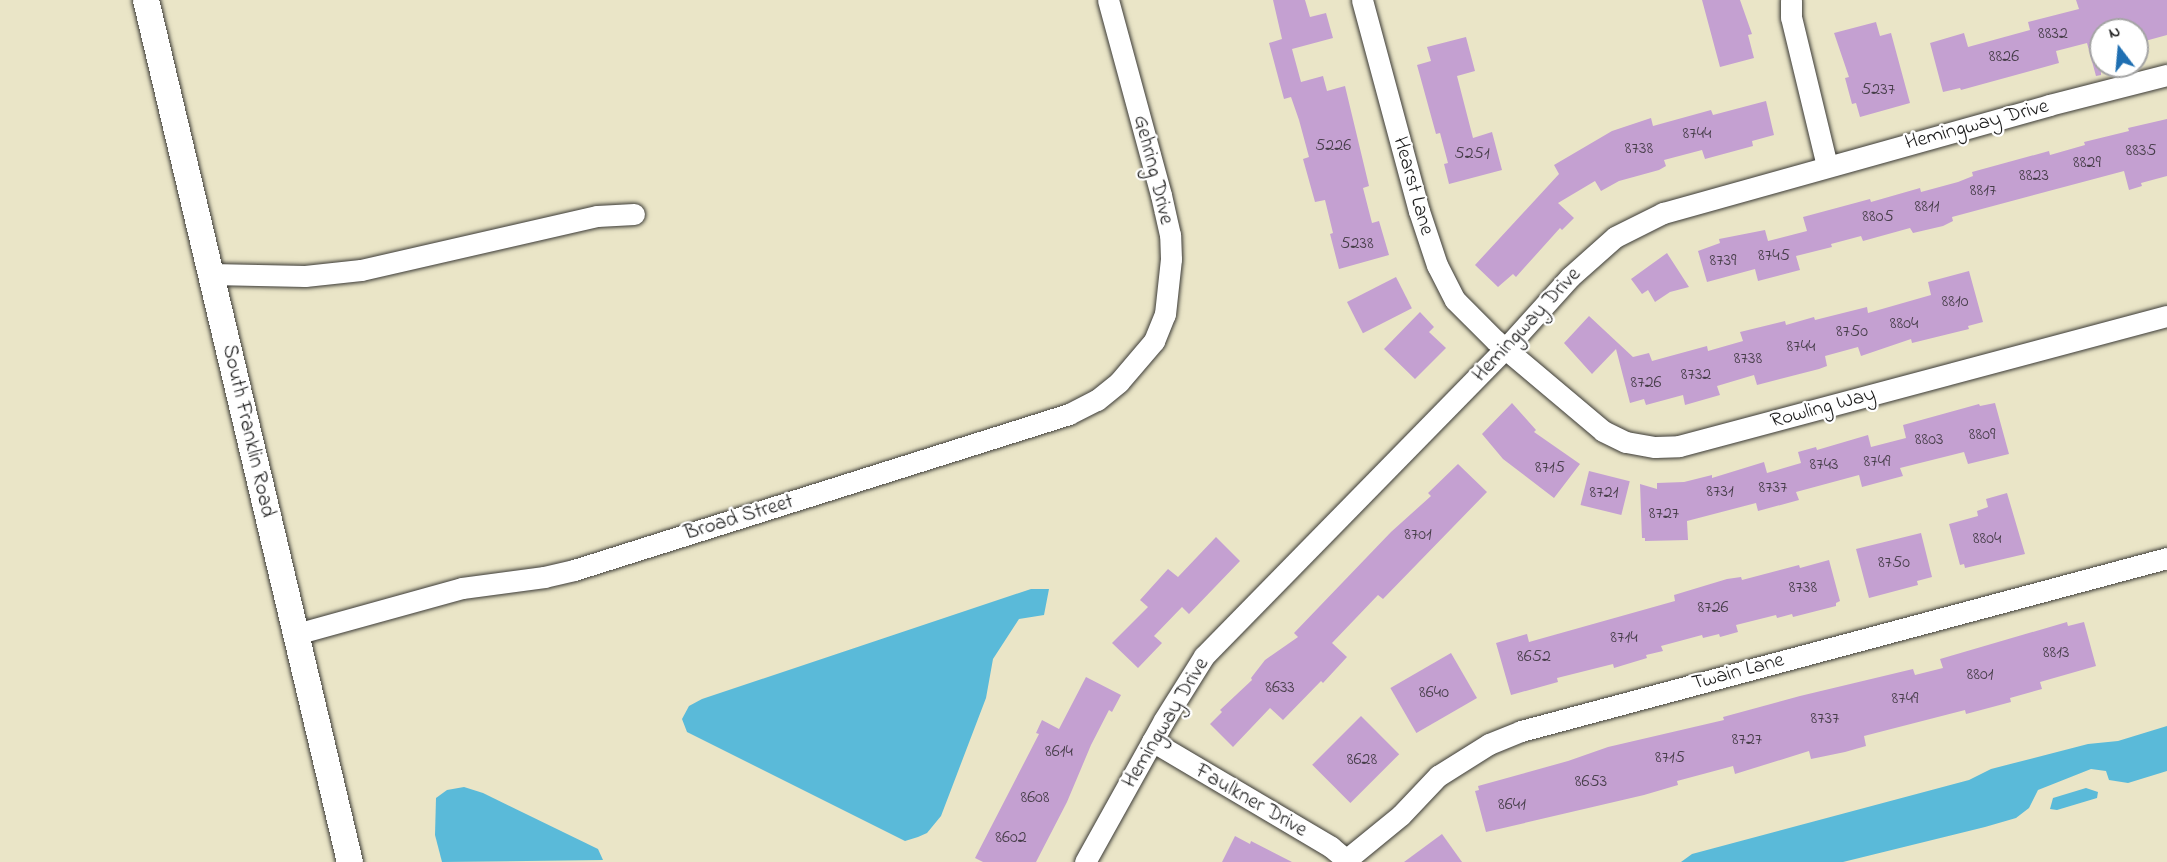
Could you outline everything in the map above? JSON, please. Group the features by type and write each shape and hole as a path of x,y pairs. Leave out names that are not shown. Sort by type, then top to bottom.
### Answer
{"main road":[{"name":"South Franklin Road","path":"146,0 350,862"}],"street":[{"name":"Gehring Drive","path":"1108,0 1170,235 1170,287 1165,314 1154,341"},
{"name":"Hearst Lane","path":"1362,0 1437,265 1455,300 1505,349"},
{"path":"1791,0 1791,17 1827,166"},
{"name":"Hemingway Drive","path":"1085,862 1152,741 1204,656 1505,349 1570,278 1615,237 1663,213 1827,166 2167,75"},
{"path":"211,274 305,276 361,270 597,216 633,214"},
{"name":"Rowling Way","path":"1505,349 1603,431 1626,442 1655,447 1679,446 2167,316"},
{"name":"Broad Street","path":"296,634 452,591 574,570 1069,414 1097,400 1119,382 1154,341"},
{"name":"Twain Lane","path":"1347,861 1401,815 1437,776 1489,744 1521,730 2167,558"},
{"name":"Faulkner Drive","path":"1152,741 1331,847 1347,861"}],"water":[{"path":"1031,589 1049,589 1044,615 1019,619 993,659 986,698 941,816 927,833 918,837 905,841 687,732 682,719 689,706 702,699"},
{"path":"2167,726 2167,771 2128,783 2109,780 2106,771 2091,769 2038,790 2029,808 2016,818 1985,827 1843,862 1681,862 1692,854 1969,780 1991,769 2088,744 2118,741"},
{"path":"464,787 483,793 598,849 603,860 442,862 435,835 436,798 447,790"},
{"path":"2086,788 2098,792 2097,798 2057,810 2050,809 2053,798"}],"building":[{"path":"1273,0 1305,0 1310,17 1326,13 1333,38 1292,49 1301,82 1323,76 1327,91 1345,86 1369,186 1363,188 1372,223 1379,221 1389,255 1339,269 1330,234 1333,233 1325,200 1315,202 1303,159 1309,157 1299,120 1291,97 1284,99 1269,43 1282,39"},
{"path":"1702,0 1740,0 1752,34 1748,35 1754,58 1720,67"},
{"path":"2076,0 2167,0 2167,35 2149,40 2149,18 2089,18 2089,50 2087,43 2056,51 2059,63 1961,90 1960,88 1943,92 1930,43 1964,33 1968,47 2030,30 2028,22 2079,9"},
{"path":"1876,22 1880,36 1891,33 1910,103 1860,117 1856,103 1852,104 1845,78 1849,77 1834,33"},
{"path":"1466,37 1475,71 1457,76 1473,138 1492,132 1502,170 1449,184 1444,164 1448,163 1440,133 1436,134 1417,65 1431,61 1427,47"},
{"path":"1766,101 1774,135 1752,141 1753,146 1705,159 1702,150 1664,160 1666,166 1659,170 1619,181 1601,191 1595,181 1558,203 1574,218 1562,230 1560,228 1516,277 1513,274 1498,287 1475,265 1559,174 1554,165 1612,131 1651,118 1653,126 1711,110 1713,115"},
{"path":"2167,119 2167,176 2141,183 2142,186 2129,190 2124,171 1952,217 1953,221 1943,226 1913,233 1910,228 1863,241 1861,236 1831,244 1832,247 1796,256 1800,270 1758,281 1755,269 1707,282 1698,251 1720,243 1719,239 1765,230 1768,241 1807,231 1803,217 1870,199 1871,202 1920,188 1921,192 1958,182 1973,176 1972,172 2049,151 2050,155 2085,145 2084,142 2129,131 2128,128"},
{"path":"1667,253 1689,287 1670,292 1655,302 1648,290 1642,294 1631,279"},
{"path":"1969,271 1983,322 1968,326 1969,329 1912,343 1911,339 1861,356 1858,347 1825,356 1827,366 1819,369 1757,385 1754,375 1717,386 1720,395 1685,405 1683,395 1646,405 1644,399 1630,403 1616,349 1592,374 1564,343 1589,316 1633,357 1649,353 1652,361 1707,346 1708,351 1743,341 1740,332 1785,321 1786,325 1867,307 1868,313 1931,295 1928,282"},
{"path":"1396,277 1412,308 1363,333 1347,302"},
{"path":"1420,312 1434,327 1429,332 1446,348 1415,379 1384,349"},
{"path":"1512,403 1536,430 1534,432 1580,464 1554,498 1503,459 1482,434"},
{"path":"1995,403 2009,454 1968,464 1964,452 1900,468 1903,476 1862,487 1859,475 1796,492 1799,500 1758,511 1756,503 1687,521 1688,540 1645,541 1645,538 1642,538 1640,484 1657,489 1657,483 1684,482 1712,475 1712,478 1764,462 1767,473 1801,463 1798,452 1816,447 1817,450 1868,435 1871,447 1906,438 1903,425 1979,404 1980,406"},
{"path":"1458,464 1487,492 1383,599 1378,595 1332,643 1347,657 1323,683 1321,681 1283,720 1270,708 1233,747 1210,724 1222,712 1220,710 1252,680 1251,678 1265,660 1298,637 1294,633 1391,532 1431,496 1428,493"},
{"path":"1589,471 1630,481 1621,515 1581,505"},
{"path":"2007,493 2025,554 1965,568 1964,564 1960,565 1949,524 1978,516 1977,511 1988,507 1986,499"},
{"path":"1921,533 1932,577 1917,581 1918,585 1869,598 1856,549"},
{"path":"1216,537 1240,561 1189,614 1182,607 1154,636 1162,643 1138,668 1112,643 1148,607 1140,600 1168,569 1178,577"},
{"path":"1829,560 1840,601 1836,603 1836,606 1793,617 1792,614 1777,618 1776,615 1736,625 1738,632 1720,637 1719,634 1703,638 1702,635 1661,646 1663,651 1646,655 1647,658 1614,668 1613,664 1557,678 1558,682 1511,695 1496,643 1527,634 1529,642 1675,601 1674,595 1727,579 1741,577 1742,580 1799,565 1800,568"},
{"path":"2067,622 2068,626 2084,622 2096,666 2040,682 2042,689 2010,698 2011,702 1966,714 1965,710 1864,736 1866,746 1845,752 1811,759 1809,751 1735,774 1733,766 1677,781 1678,785 1644,795 1486,832 1475,791 1479,790 1478,786 1568,761 1608,747 1724,720 1723,717 1800,696 1913,669 1915,675 1943,668 1940,659"},
{"path":"1451,653 1477,698 1416,733 1390,688"},
{"path":"1086,677 1121,695 1112,712 1109,710 1091,745 1067,802 1036,862 983,862 975,858 1039,734 1036,733 1042,720 1059,729"},
{"path":"1361,716 1399,754 1350,803 1312,765"},
{"path":"1442,834 1462,862 1404,862"},
{"path":"1235,836 1250,844 1251,841 1292,862 1222,862"}]}
